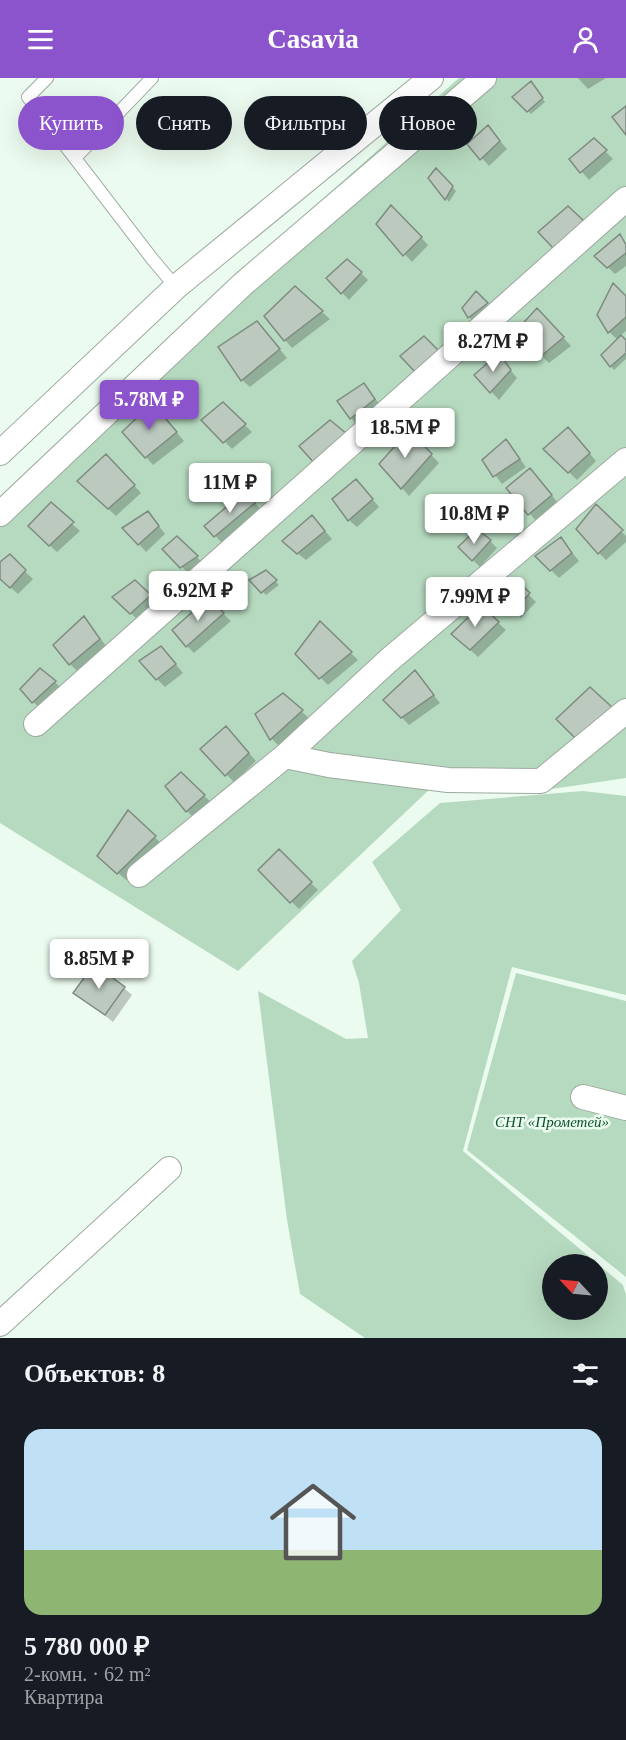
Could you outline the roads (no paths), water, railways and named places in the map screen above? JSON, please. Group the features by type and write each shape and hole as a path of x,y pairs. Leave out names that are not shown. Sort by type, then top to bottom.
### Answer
{"street":[{"path":"0,453 176,287 431,78"},
{"path":"0,514 243,284 484,78"},
{"path":"36,724 626,199"},
{"path":"139,875 285,756 389,660 626,460"},
{"path":"285,756 329,765 448,780 541,781 626,711"},
{"path":"583,1096 626,1108"},
{"path":"0,1324 169,1169"}],"lane":[{"path":"47,78 28,98 176,287"},
{"path":"75,158 152,78"}],"park label":[{"name":"СНТ «Прометей»","path":"552,1122"}]}
